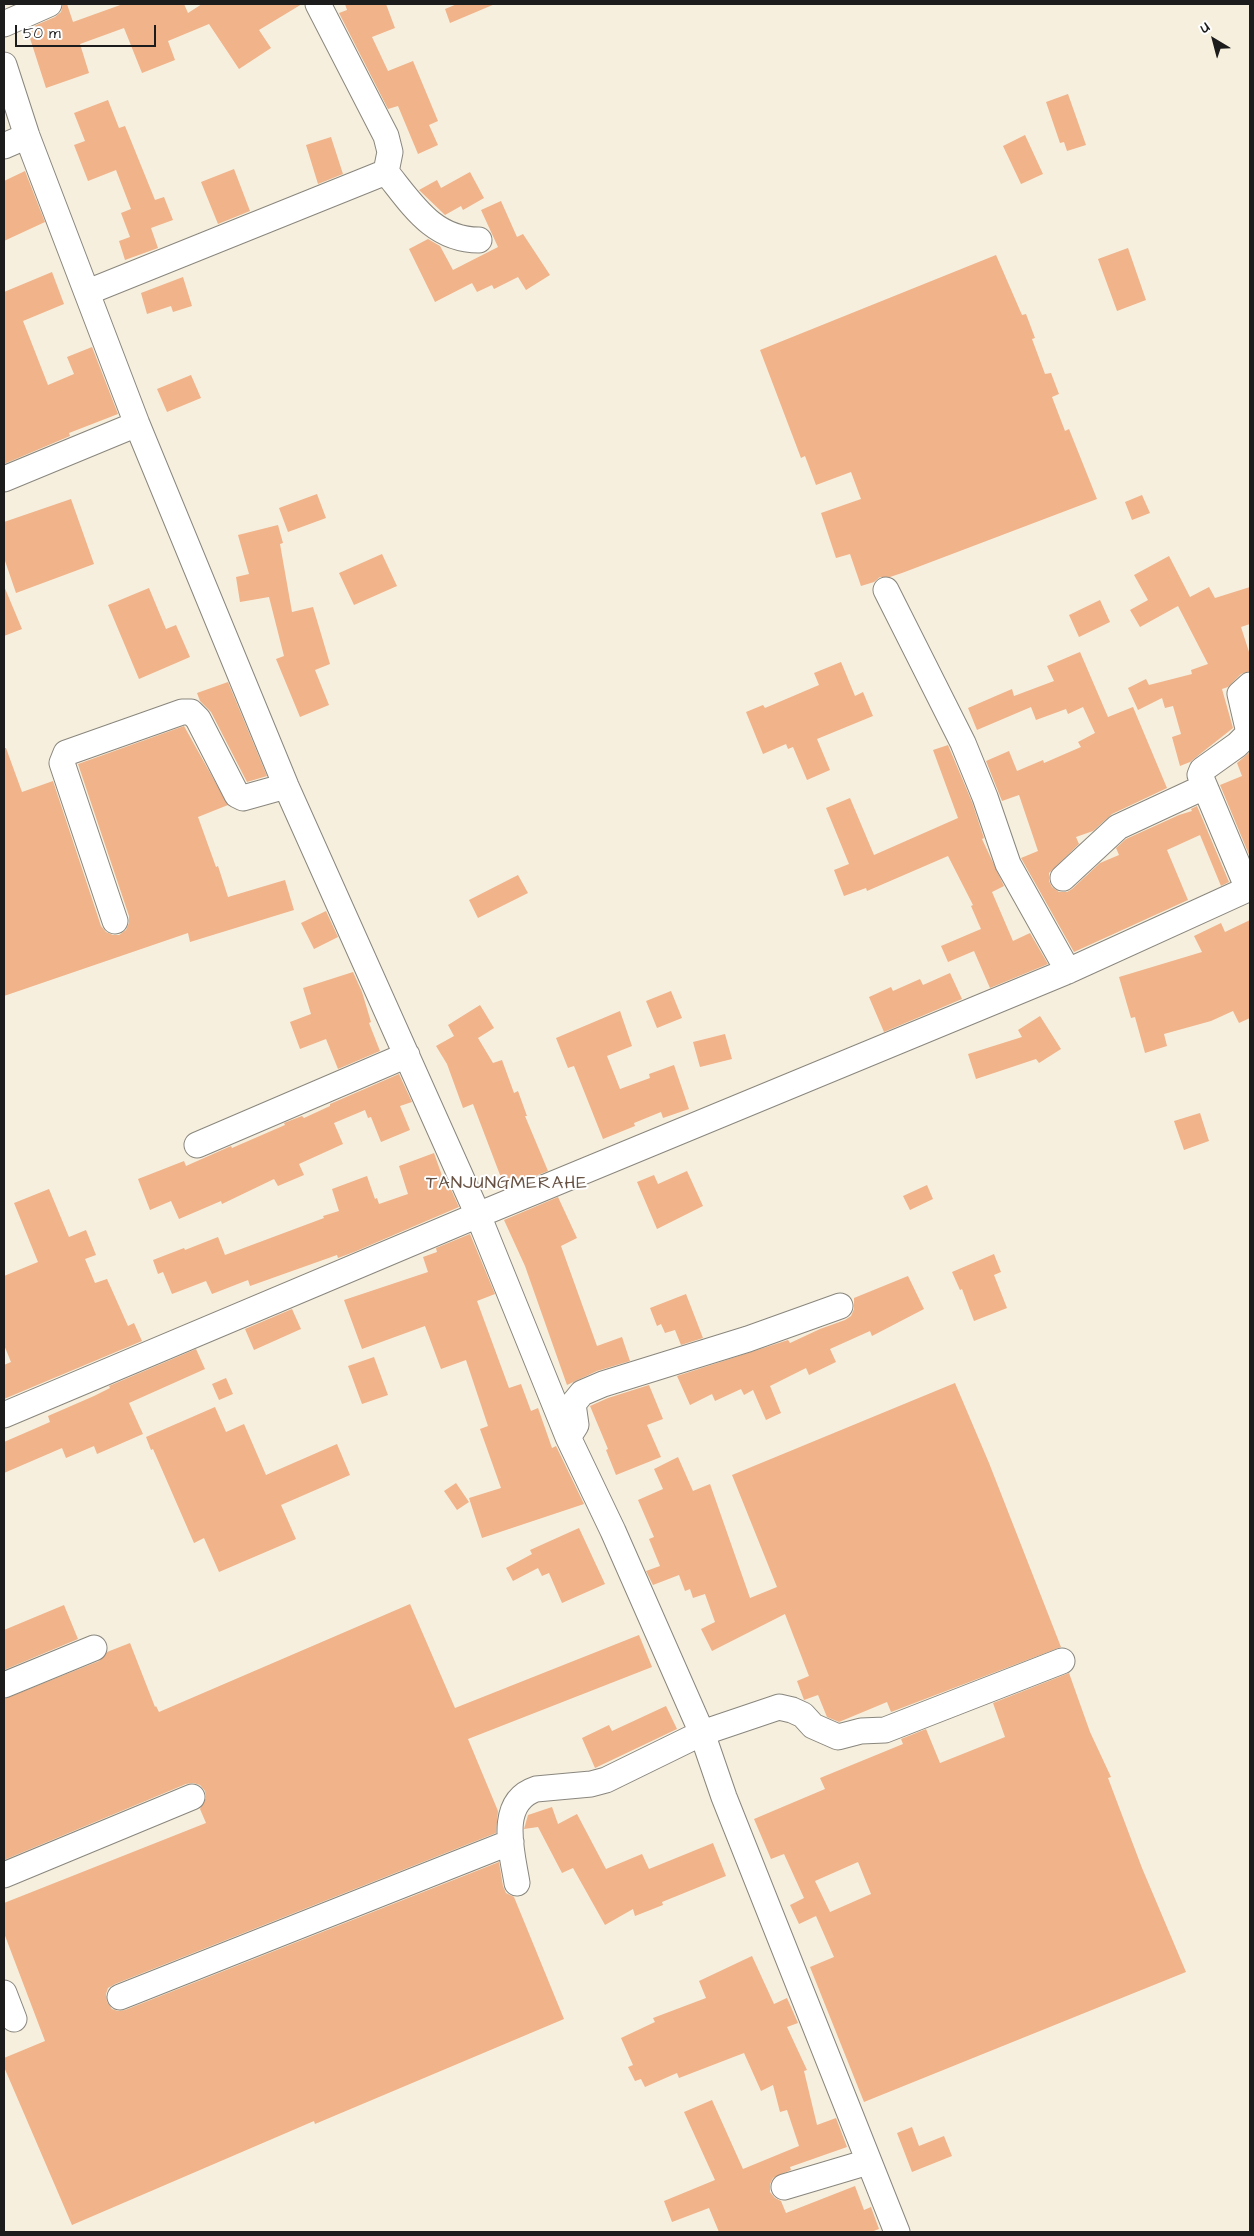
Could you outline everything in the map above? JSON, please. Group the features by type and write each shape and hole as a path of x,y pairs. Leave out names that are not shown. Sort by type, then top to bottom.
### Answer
{"street":[{"path":"4,24 49,4"},
{"path":"318,4 386,136 390,152 386,172 416,210 439,230 464,240 479,240"},
{"path":"4,65 27,136 137,424 286,786 478,1215 568,1437 613,1531 702,1733 724,1797 897,2232"},
{"path":"4,146 27,136"},
{"path":"88,292 386,172"},
{"path":"4,479 137,424"},
{"path":"886,590 962,743 1008,864 1068,970"},
{"path":"4,1415 478,1215 1068,970 1249,889 1200,775 1202,770 1237,745 1249,733 1240,694 1250,684"},
{"path":"115,921 62,763 66,753 182,712 190,712 198,719 237,795 243,798 286,786"},
{"path":"1063,878 1118,827 1204,787"},
{"path":"198,1145 407,1055"},
{"path":"568,1437 576,1426 574,1400 582,1393 636,1373 748,1339 840,1306"},
{"path":"4,1685 94,1648"},
{"path":"517,1883 511,1842 513,1809 522,1796 536,1789 591,1784 606,1780 702,1733 779,1707 792,1710 803,1716 813,1726 838,1737 861,1731 886,1730 1062,1661"},
{"path":"4,1875 192,1797"},
{"path":"120,1998 511,1842"},
{"path":"4,1993 14,2019"},
{"path":"784,2187 868,2162"}],"building":[{"path":"63,4 67,4 73,22 123,4 184,4 188,13 202,4 302,4 259,30 271,48 239,69 209,24 168,41 175,60 142,73 124,28 80,44 89,73 46,88 27,29 55,17 61,12"},
{"path":"345,4 386,4 395,28 372,37 388,71 413,61 438,121 429,125 438,145 418,154 398,106 388,109 339,13 347,10"},
{"path":"457,4 495,4 450,23 445,9"},
{"path":"1068,94 1086,145 1067,151 1064,142 1060,143 1046,102"},
{"path":"108,100 119,128 125,126 155,200 164,197 173,220 151,228 158,248 125,260 119,241 130,237 121,213 131,209 116,170 88,181 74,145 85,141 74,113"},
{"path":"1025,135 1043,174 1021,184 1003,146"},
{"path":"331,137 343,174 318,184 306,145"},
{"path":"234,169 250,211 218,224 201,182"},
{"path":"25,171 45,222 4,241 4,181"},
{"path":"470,172 484,198 463,210 461,206 445,215 419,190 437,180 441,188"},
{"path":"501,201 517,237 523,234 550,275 526,290 518,277 494,289 492,285 477,292 472,283 435,302 409,249 428,239 440,246 453,270 498,247 481,210"},
{"path":"1128,248 1146,300 1117,311 1098,259"},
{"path":"996,255 1022,315 1026,314 1035,338 1032,339 1045,374 1051,373 1059,394 1052,397 1065,431 1069,429 1097,499 902,573 890,577 880,577 874,582 861,586 850,554 836,558 821,513 861,499 851,472 816,485 805,456 801,458 760,350"},
{"path":"52,272 64,304 23,321 48,385 74,374 67,357 92,347 118,414 69,433 70,436 4,464 4,292"},
{"path":"183,277 192,306 173,312 171,306 147,314 141,293"},
{"path":"191,375 201,398 167,412 157,389"},
{"path":"317,494 326,518 288,532 279,508"},
{"path":"1142,495 1150,513 1132,520 1125,502"},
{"path":"71,499 94,564 16,593 4,558 4,522"},
{"path":"278,525 283,543 280,544 292,612 313,607 330,664 315,670 329,705 300,717 276,659 284,656 269,597 240,602 236,577 249,574 238,535"},
{"path":"382,554 397,586 354,605 339,573"},
{"path":"1169,556 1190,597 1209,587 1215,598 1250,587 1250,624 1241,627 1250,655 1250,671 1241,674 1228,687 1222,689 1233,728 1190,762 1180,766 1172,737 1181,734 1173,706 1165,708 1162,698 1138,710 1128,688 1146,679 1149,685 1192,674 1191,670 1208,664 1178,606 1140,627 1130,610 1148,600 1134,575"},
{"path":"4,586 22,629 4,636"},
{"path":"149,588 166,629 176,625 190,657 139,679 108,605"},
{"path":"1100,600 1110,622 1079,637 1069,615"},
{"path":"1080,652 1108,717 1133,707 1167,788 1112,814 1093,831 1076,837 1079,844 1049,873 1049,881 1052,887 1059,892 1067,892 1100,863 1119,855 1116,848 1126,839 1192,811 1191,809 1197,806 1229,882 1221,886 1200,835 1167,850 1188,900 1074,952 1021,858 1038,851 1019,795 1002,801 986,761 1009,751 1017,771 1043,760 1044,763 1081,747 1078,742 1095,733 1083,707 1068,714 1066,709 1036,720 1031,707 977,730 968,708 1012,689 1014,696 1054,681 1047,666"},
{"path":"841,662 855,696 863,692 873,716 817,739 830,770 807,780 793,747 788,749 786,744 763,754 746,712 763,705 765,708 819,685 814,673"},
{"path":"228,682 267,776 247,782 211,712 200,701 197,693"},
{"path":"184,726 228,805 198,817 216,867 218,866 228,897 285,880 294,910 190,942 188,933 4,996 4,748 6,748 22,792 53,781 101,926 106,932 119,935 126,930 129,916 78,764"},
{"path":"948,745 972,802 984,838 982,839 1004,886 992,892 1013,941 1030,933 1048,964 990,988 974,951 948,962 941,946 981,929 971,906 973,905 948,856 867,891 866,888 844,896 834,870 849,864 826,808 850,798 874,855 958,818 933,750"},
{"path":"1250,752 1250,857 1220,785 1242,776 1237,763"},
{"path":"518,875 528,893 478,918 469,900"},
{"path":"326,911 338,937 314,949 301,923"},
{"path":"1250,920 1250,1018 1239,1023 1233,1011 1211,1021 1164,1034 1167,1046 1145,1053 1135,1017 1131,1018 1119,977 1202,952 1194,936 1221,923 1225,932"},
{"path":"353,972 362,992 371,1022 369,1023 380,1051 338,1069 326,1039 300,1049 290,1022 311,1014 303,988"},
{"path":"950,973 962,999 884,1032 869,997 891,987 893,991 920,979 923,985"},
{"path":"671,991 682,1018 657,1028 646,1001"},
{"path":"480,1005 494,1028 478,1038 493,1063 502,1060 514,1093 518,1091 527,1116 525,1116 548,1171 505,1188 473,1104 463,1108 447,1064 436,1046 454,1036 448,1025"},
{"path":"620,1011 632,1046 607,1056 620,1089 650,1078 649,1074 674,1065 689,1109 663,1118 661,1112 634,1123 635,1126 603,1139 574,1066 568,1068 556,1038"},
{"path":"1040,1016 1061,1049 1039,1063 1036,1059 976,1079 968,1054 1022,1037 1018,1030"},
{"path":"725,1034 732,1059 700,1067 693,1042"},
{"path":"399,1074 412,1102 400,1106 410,1130 381,1142 371,1117 368,1118 365,1110 334,1123 343,1144 299,1164 304,1175 278,1186 274,1179 222,1204 221,1201 179,1219 171,1201 150,1210 138,1179 184,1161 186,1166 231,1146 232,1148 285,1125 284,1123 302,1116 304,1118 330,1106 330,1104"},
{"path":"1200,1113 1209,1141 1184,1150 1174,1121"},
{"path":"434,1153 445,1184 448,1183 459,1207 354,1252 338,1258 337,1255 250,1286 248,1280 212,1294 206,1281 172,1294 163,1272 158,1274 153,1260 184,1248 185,1250 218,1237 225,1255 339,1211 332,1189 367,1176 375,1199 377,1198 379,1204 408,1194 399,1166"},
{"path":"687,1171 703,1206 657,1229 637,1182 654,1175 658,1184"},
{"path":"927,1185 933,1199 910,1210 903,1196"},
{"path":"49,1189 69,1237 86,1230 96,1255 85,1259 95,1283 107,1279 128,1326 134,1323 142,1341 4,1399 4,1365 11,1362 4,1345 4,1276 38,1262 14,1203"},
{"path":"558,1197 577,1238 561,1246 597,1346 622,1337 630,1361 597,1371 567,1385 525,1266 504,1220"},
{"path":"470,1234 495,1294 477,1301 509,1388 521,1384 531,1411 538,1408 552,1448 556,1446 584,1504 482,1538 469,1498 501,1488 480,1429 488,1426 466,1360 441,1369 425,1326 362,1349 344,1300 428,1272 423,1257 437,1252 436,1248"},
{"path":"994,1254 1001,1272 994,1275 1007,1308 974,1321 962,1289 960,1290 952,1272"},
{"path":"908,1276 924,1309 872,1336 870,1331 830,1349 836,1362 809,1375 806,1368 770,1386 781,1413 766,1420 753,1390 744,1395 741,1389 715,1401 712,1394 690,1405 677,1376 788,1340 790,1343 845,1320 851,1316 854,1309 854,1298"},
{"path":"686,1294 703,1338 681,1345 675,1330 665,1333 661,1324 657,1326 650,1308"},
{"path":"292,1309 301,1329 254,1350 245,1329"},
{"path":"196,1349 205,1369 129,1403 143,1434 97,1454 94,1446 66,1458 62,1448 4,1473 4,1442 50,1422 48,1416 94,1396 110,1388 109,1386"},
{"path":"374,1357 388,1395 362,1404 348,1366"},
{"path":"226,1378 233,1394 219,1400 212,1384"},
{"path":"955,1383 989,1463 1061,1647 891,1712 887,1702 839,1722 827,1717 818,1695 804,1700 797,1681 809,1676 785,1614 712,1651 701,1629 715,1622 705,1594 693,1598 690,1589 685,1591 679,1575 653,1585 646,1571 660,1566 649,1539 654,1537 638,1500 663,1489 654,1469 678,1457 693,1491 710,1484 750,1598 777,1587 732,1475"},
{"path":"649,1385 663,1419 647,1425 661,1457 616,1475 606,1450 608,1449 590,1406 608,1398"},
{"path":"215,1407 226,1432 244,1424 266,1475 337,1444 350,1475 281,1505 296,1539 219,1572 204,1538 194,1543 146,1437"},
{"path":"456,1483 469,1502 457,1510 444,1491"},
{"path":"579,1528 605,1584 562,1603 549,1573 542,1576 538,1568 513,1581 506,1568 532,1554 530,1550"},
{"path":"410,1604 455,1708 639,1635 652,1667 468,1739 498,1811 496,1833 115,1984 108,1988 106,1994 107,2002 112,2009 118,2011 125,2010 499,1862 503,1886 506,1893 514,1897 564,2019 315,2124 314,2121 72,2225 4,2067 4,2058 45,2041 4,1933 4,1903 206,1823 200,1809 206,1798 205,1791 200,1785 186,1784 4,1860 4,1699 99,1661 107,1652 130,1643 155,1707 159,1712"},
{"path":"64,1605 78,1639 4,1670 4,1630"},
{"path":"1069,1673 1090,1732 1111,1777 1108,1778 1142,1868 1186,1972 864,2102 810,1967 834,1957 816,1916 799,1924 790,1905 804,1898 784,1854 771,1859 754,1819 825,1789 820,1778 903,1744 901,1739 926,1729 940,1763 1005,1737 993,1703","holes":["858,1862 871,1894 830,1912 815,1881"]},
{"path":"666,1706 677,1729 595,1768 582,1738 609,1725 612,1731"},
{"path":"552,1807 558,1824 577,1814 606,1869 642,1854 649,1869 713,1843 726,1876 662,1902 663,1905 635,1916 633,1909 605,1925 573,1868 562,1873 538,1827 524,1829 528,1815"},
{"path":"752,1956 774,2004 787,1998 798,2023 787,2027 807,2070 804,2071 817,2125 836,2118 847,2147 790,2167 791,2170 773,2178 770,2184 770,2192 781,2201 786,2213 855,2186 864,2210 871,2207 879,2229 871,2232 719,2232 709,2208 672,2222 664,2201 715,2180 684,2112 712,2100 743,2169 799,2146 787,2110 780,2112 773,2085 761,2091 744,2053 679,2078 677,2073 645,2087 641,2079 635,2081 628,2067 633,2065 621,2038 655,2022 653,2018 706,1998 699,1981"},
{"path":"912,2127 919,2146 944,2136 952,2156 912,2172 897,2133"}],"district":[{"name":"TANJUNGMERAHE","path":"507,1184"}]}
